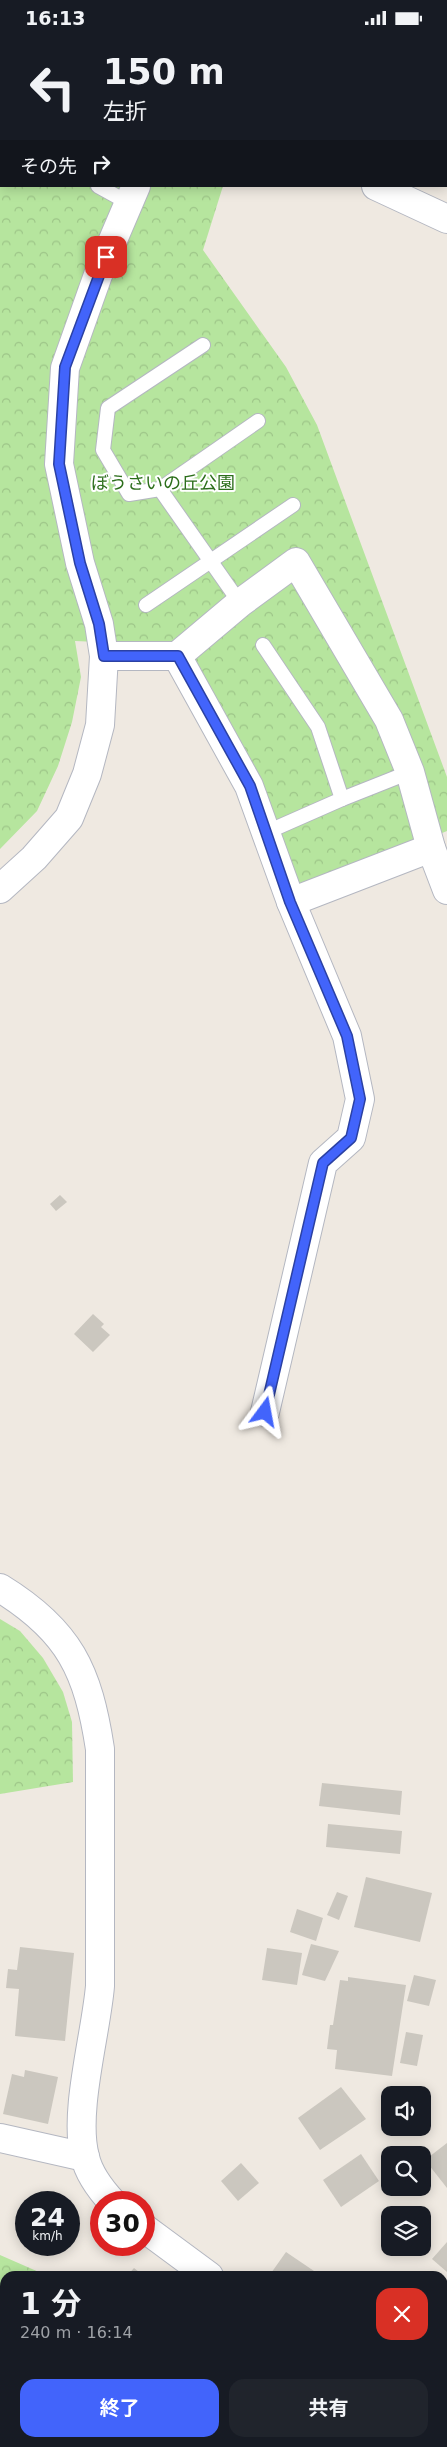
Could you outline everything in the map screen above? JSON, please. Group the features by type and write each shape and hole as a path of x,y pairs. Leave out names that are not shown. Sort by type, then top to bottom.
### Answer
{"street":[{"path":"378,187 447,219"},
{"path":"0,889 34,858 68,817 88,773 100,725 104,656 99,624 80,563 59,464 65,367 98,275 131,194"},
{"path":"104,656 178,656 240,603 296,563 389,720 410,772 431,848 447,890"},
{"path":"178,656 250,786 290,902 347,1036 360,1099 351,1138 323,1163 265,1412"},
{"path":"290,902 431,848"},
{"path":"0,1588 21,1601 47,1623 75,1657 88,1689 97,1731 100,1749 100,1986 98,2017 83,2106 85,2157 92,2175 102,2191"},
{"path":"0,2137 85,2157"},
{"path":"155,2236 202,2271"}],"lane":[{"path":"102,187 131,194"},
{"path":"203,345 108,408 103,450 129,494 160,489 258,421"},
{"path":"160,489 240,603"},
{"path":"146,605 293,505"},
{"path":"263,645 318,727 342,799"},
{"path":"267,832 410,772"}],"green space":[{"name":"ぼうさいの丘公園","path":"0,187 223,187 203,250 286,367 317,425 447,777 447,831 299,891 166,645 75,641 81,677 72,722 58,766 37,811 0,849"},
{"path":"0,1619 20,1631 43,1658 63,1692 72,1722 73,1782 0,1794"},
{"path":"0,2255 37,2271 0,2271"}],"building":[{"path":"60,1195 67,1202 56,1211 50,1204"},
{"path":"93,1314 104,1324 101,1327 110,1335 93,1352 74,1334"},
{"path":"322,1783 402,1791 400,1815 319,1806"},
{"path":"328,1824 402,1831 400,1854 326,1847"},
{"path":"366,1877 432,1893 420,1942 354,1927"},
{"path":"337,1892 348,1896 339,1920 327,1915"},
{"path":"297,1909 323,1918 316,1941 290,1932"},
{"path":"311,1944 339,1951 325,1981 302,1975"},
{"path":"20,1947 74,1953 65,2041 15,2036 19,1989 6,1988 8,1969 17,1970"},
{"path":"267,1948 302,1953 297,1985 262,1980"},
{"path":"414,1975 436,1980 429,2006 407,2001"},
{"path":"348,1977 406,1985 392,2076 335,2069 337,2050 327,2049 330,2025 333,2025 340,1980 348,1981"},
{"path":"406,2032 423,2035 417,2066 400,2063"},
{"path":"25,2070 58,2077 48,2124 3,2114 12,2074 24,2077"},
{"path":"341,2087 366,2119 320,2150 298,2118"},
{"path":"447,2143 447,2188 431,2168 431,2155"},
{"path":"361,2154 379,2181 341,2207 323,2180"},
{"path":"241,2163 259,2183 238,2201 221,2181"},
{"path":"447,2242 447,2271 432,2259"},
{"path":"286,2252 314,2271 273,2271"}],"route":[{"path":"106,257 65,367 59,464 80,563 99,624 104,656 178,656 250,786 290,902 347,1036 360,1099 351,1138 323,1163 265,1412"}]}
